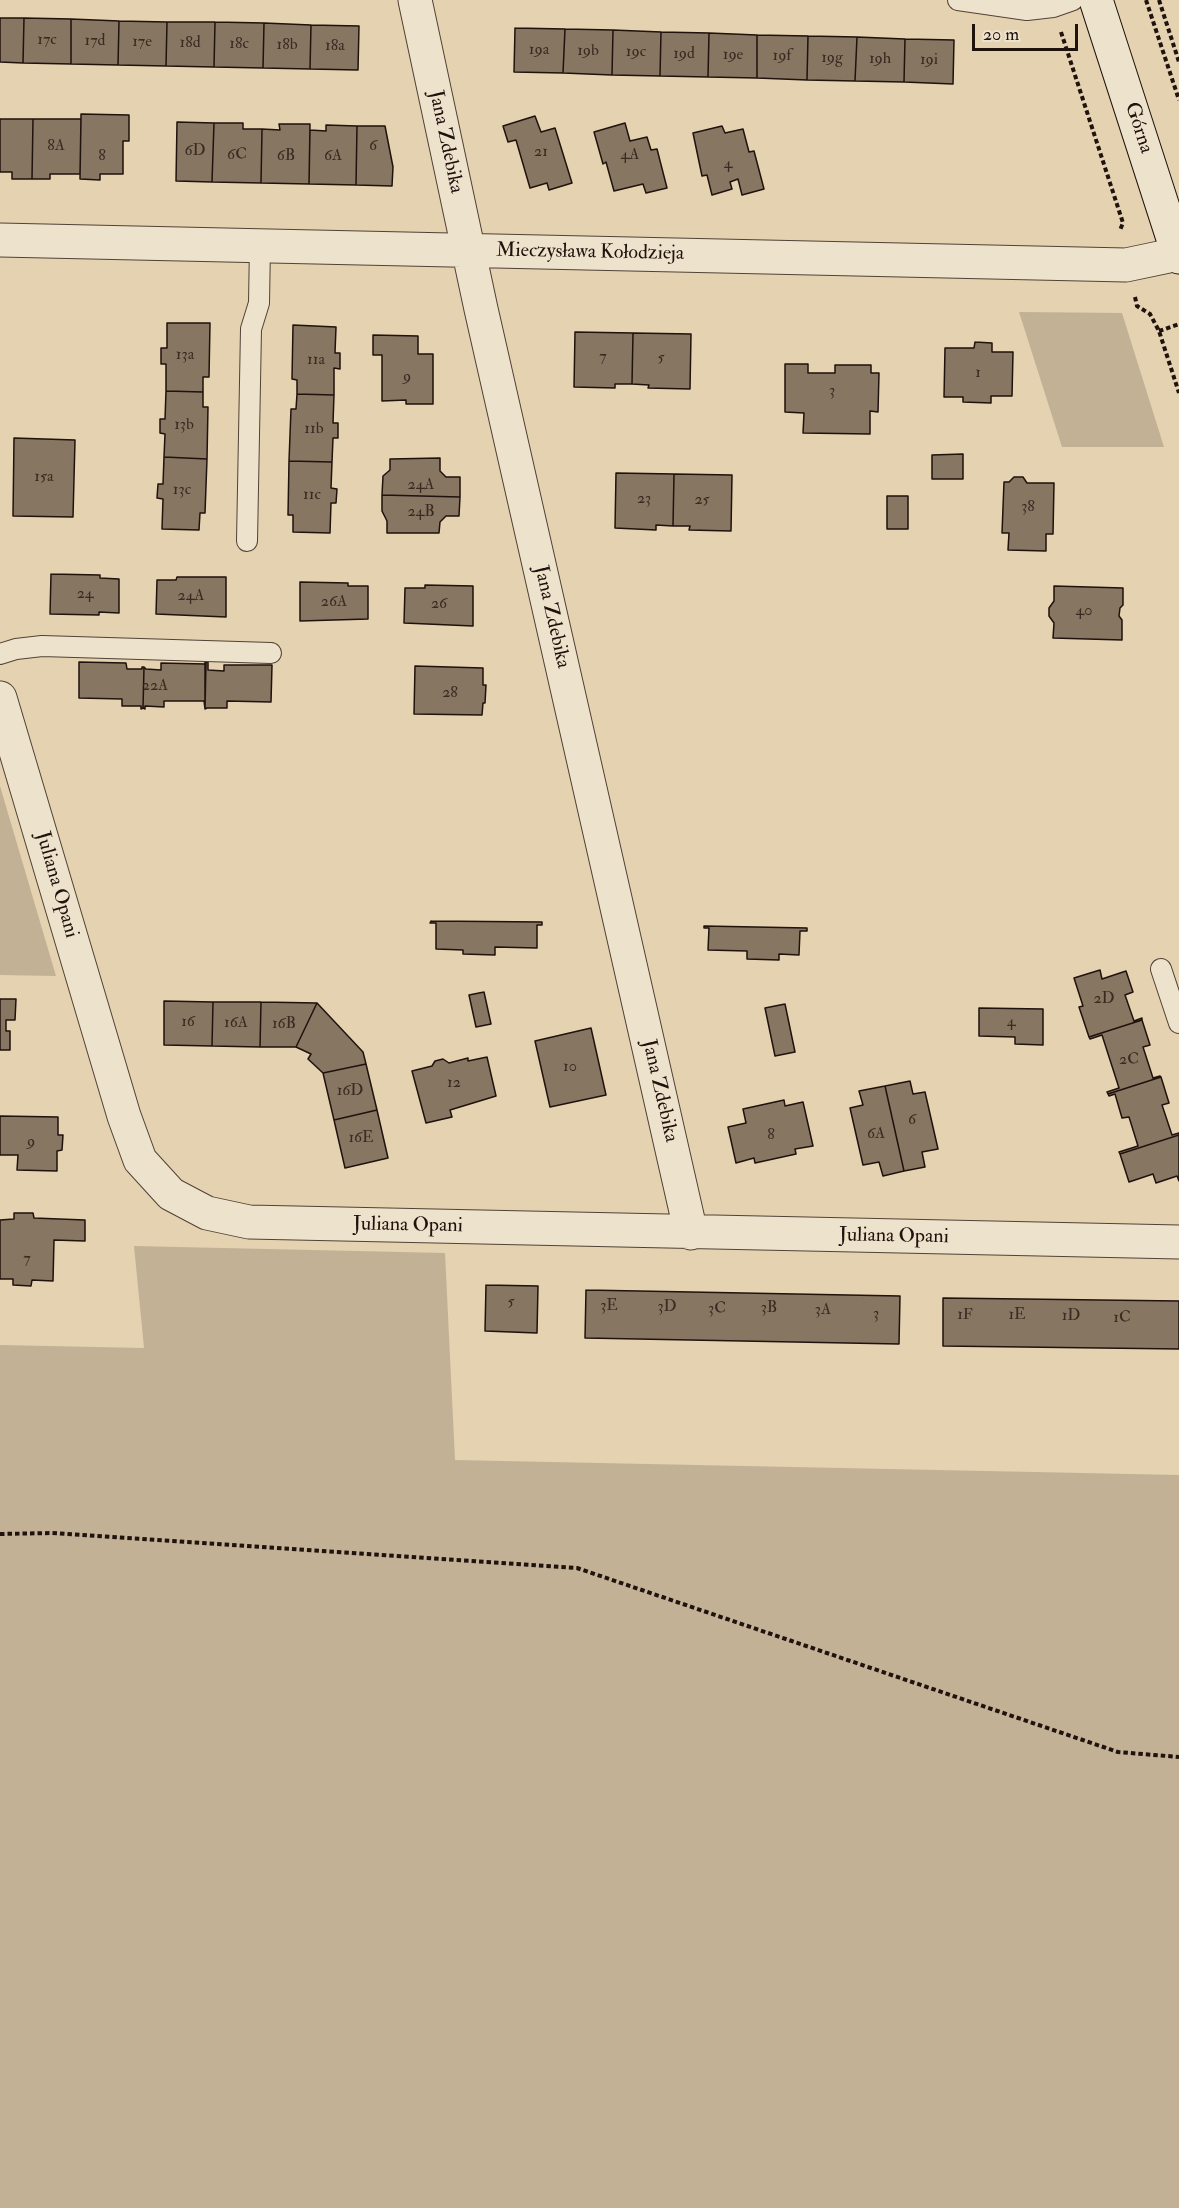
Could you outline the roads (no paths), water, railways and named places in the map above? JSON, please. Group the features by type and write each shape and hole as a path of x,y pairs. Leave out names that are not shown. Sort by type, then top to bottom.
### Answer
{"street":[{"name":"Jana Zdebika","path":"415,0 468,250 691,1233"},
{"name":"Górna","path":"1096,0 1179,256"},
{"name":"Mieczysława Kołodzieja","path":"0,240 1126,265 1179,256"},
{"name":"Juliana Opani","path":"0,698 124,1116 140,1161 171,1194 207,1213 249,1222 1179,1242"}],"lane":[{"path":"958,0 1027,10 1053,7 1072,0"},
{"path":"247,541 251,329 259,303 260,245"},
{"path":"0,654 16,649 42,646 271,652"},
{"path":"1161,969 1179,1023"}]}
